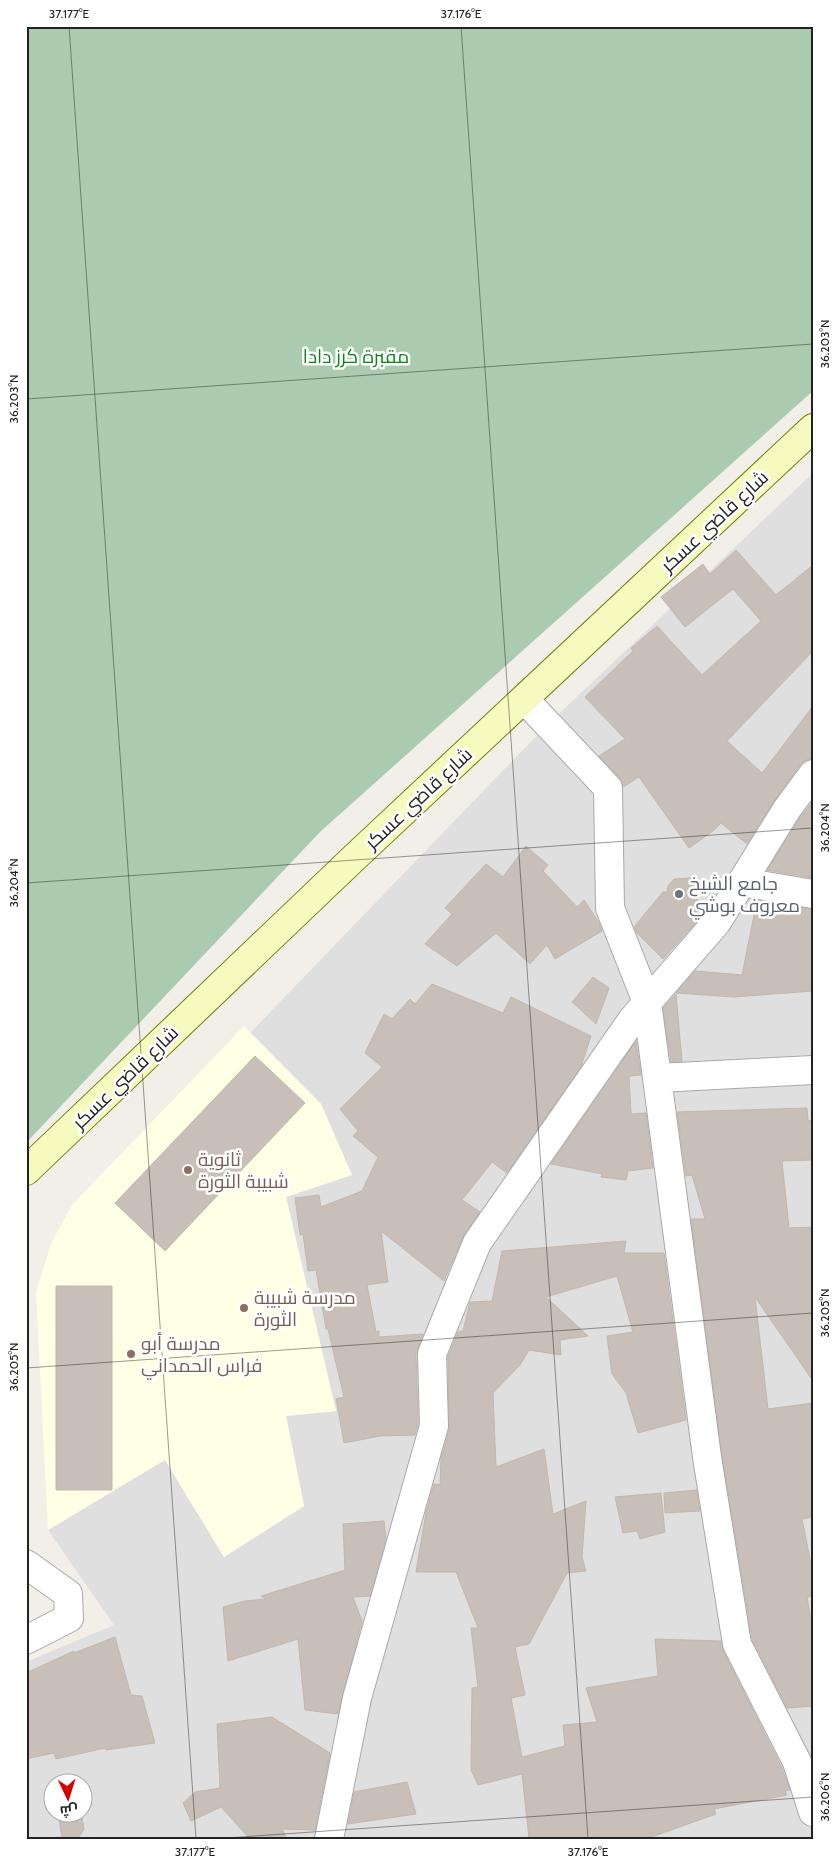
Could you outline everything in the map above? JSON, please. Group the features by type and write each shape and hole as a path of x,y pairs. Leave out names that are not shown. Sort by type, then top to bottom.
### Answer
{"main road":[{"name":"شارع قاضي عسكر","path":"26,1171 356,856 813,428"}],"street":[{"path":"524,699 608,788 610,908 647,1002 707,1457 737,1644 797,1762 813,1812"},
{"path":"330,1839 357,1698 434,1426 432,1354 477,1243 632,1020 717,922 787,809 813,774"},
{"path":"742,882 813,894"},
{"path":"658,1078 813,1070"},
{"path":"26,1564 68,1594 69,1618 26,1640"}],"shaded area":[{"path":"813,473 813,1839 26,1839 26,1662 114,1625 48,1530 165,1459 224,1557 304,1506 286,1416 336,1411 286,1197 351,1175 321,1104 250,1033 547,725"},
{"path":"244,1026 321,1104 352,1175 286,1197 336,1411 286,1416 304,1506 224,1557 165,1460 48,1530 36,1292 51,1244 72,1205"}],"green space":[{"name":"مقبرة كرز دادا","path":"26,26 813,26 813,391 320,832 26,1143"}],"building":[{"path":"736,550 776,595 813,565 813,651 727,741 762,773 813,706 813,758 806,760 800,765 774,801 747,844 721,823 689,848 639,777 623,787 619,777 599,756 625,739 585,697 633,651 631,648 657,626 702,675 761,621 733,589 685,627 661,597 703,564 710,574"},
{"path":"813,801 813,878 767,870 800,818"},
{"path":"526,846 548,865 543,871 577,907 584,900 602,931 555,959 547,945 530,964 496,933 457,966 425,944 452,914 445,908 486,864 503,877"},
{"path":"691,878 702,916 663,959 637,933 634,927 663,892 667,892 668,886 674,879"},
{"path":"757,900 812,909 813,991 734,997 676,993 695,971 742,975"},
{"path":"593,977 609,988 596,1024 572,1002"},
{"path":"432,984 503,1013 511,997 591,1036 581,1067 507,1173 492,1162 462,1200 480,1212 463,1237 444,1281 381,1231 388,1282 367,1285 376,1332 379,1331 379,1337 423,1334 416,1354 418,1424 415,1435 380,1436 344,1443 336,1399 344,1397 328,1329 326,1329 316,1270 308,1271 303,1234 300,1235 295,1198 319,1195 321,1207 362,1191 378,1157 353,1136 358,1131 340,1109 382,1067 365,1053 384,1014 392,1019 410,999 415,1004"},
{"path":"676,994 682,1061 671,1062 663,1008"},
{"path":"636,1041 641,1075 629,1076 631,1114 646,1113 653,1168 628,1171 626,1180 601,1177 602,1174 551,1164"},
{"path":"255,1056 305,1103 165,1251 115,1203"},
{"path":"807,1108 808,1121 813,1120 813,1160 782,1161 789,1228 813,1227 813,1381 755,1297 768,1409 813,1403 813,1517 802,1519 813,1574 813,1596 807,1597 813,1632 813,1706 787,1708 752,1639 722,1455 691,1219 705,1219 692,1175 686,1176 677,1112"},
{"path":"626,1241 624,1253 664,1253 686,1420 638,1433 626,1393 612,1374 607,1336 633,1332 617,1276 546,1297 588,1336 560,1340 561,1355 529,1350 520,1365 493,1393 496,1467 544,1449 553,1514 586,1501 582,1557 586,1571 567,1573 529,1644 515,1647 525,1695 511,1698 522,1757 565,1746 563,1725 597,1722 586,1688 658,1676 655,1639 721,1641 723,1651 782,1768 790,1790 785,1791 787,1795 714,1809 716,1814 646,1839 605,1839 604,1836 573,1839 529,1839 522,1774 478,1785 471,1770 472,1688 478,1687 471,1628 478,1628 456,1572 416,1572 426,1512 434,1484 440,1485 441,1459 449,1430 448,1357 458,1332 463,1331 470,1302 492,1301 502,1251"},
{"path":"56,1286 112,1286 112,1490 56,1490"},
{"path":"697,1490 700,1511 665,1513 664,1493"},
{"path":"661,1493 665,1532 640,1539 637,1531 623,1533 615,1497"},
{"path":"384,1521 386,1538 370,1596 353,1597 362,1621 338,1714 305,1710 298,1639 228,1661 223,1607 245,1601 266,1599 261,1596 345,1570 343,1524"},
{"path":"115,1637 131,1695 142,1696 155,1743 106,1750 105,1748 56,1759 54,1753 26,1759 26,1673 74,1651 74,1653"},
{"path":"272,1717 330,1753 315,1830 282,1829 287,1839 250,1839 221,1807 191,1821 183,1803 195,1792 220,1788 217,1724"},
{"path":"407,1782 416,1814 348,1824 354,1792"},
{"path":"59,1822 83,1822 84,1829 79,1837 62,1839"}],"place":[{"name":"جامع الشيخ معروف بوشي","path":"679,894"},
{"name":"ثانوية شبيبة الثورة","path":"188,1170"},
{"name":"مدرسة شبيبة الثورة","path":"244,1308"},
{"name":"مدرسة أبو فراس الحمداني","path":"131,1354"}]}
